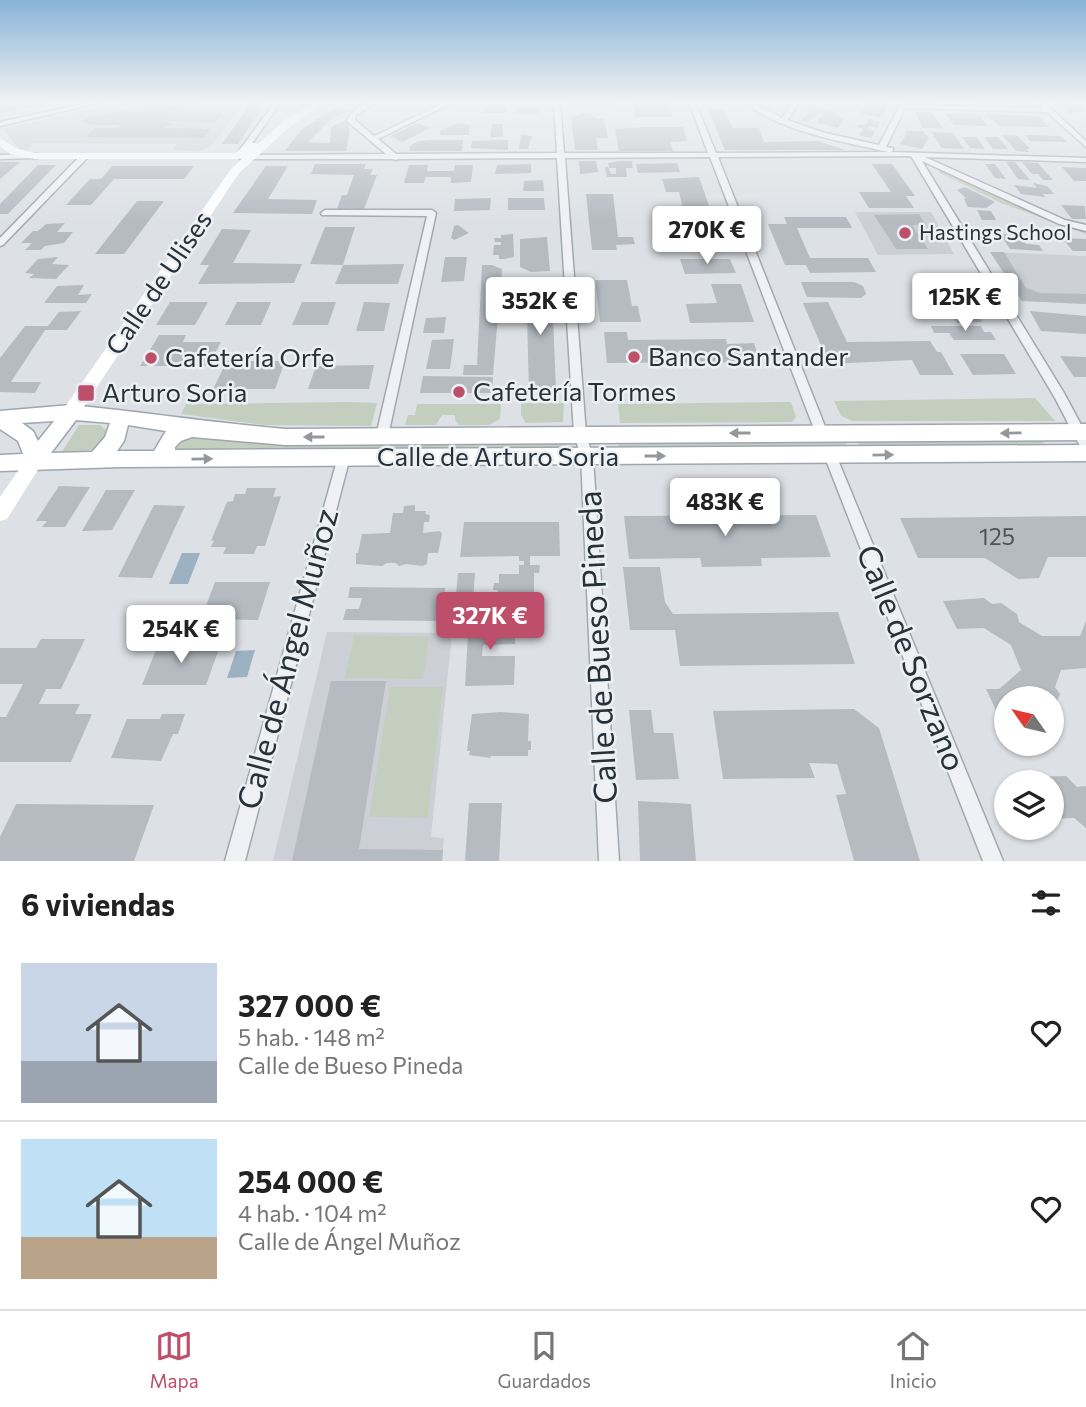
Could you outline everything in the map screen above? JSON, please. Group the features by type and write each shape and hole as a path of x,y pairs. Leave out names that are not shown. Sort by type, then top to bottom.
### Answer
{"main road":[{"name":"Calle de Arturo Soria","path":"0,419 71,412 192,429 285,437 822,434 1084,437"},
{"path":"35,460 71,412"},
{"path":"98,459 114,441 121,417"},
{"name":"Calle de Arturo Soria","path":"0,419 26,436 35,460"},
{"path":"172,459 163,452 166,442 177,433 192,429"},
{"name":"Calle de Arturo Soria","path":"0,463 98,459 1086,453"}],"street":[{"name":"Calle de Ulises","path":"71,412 254,142"},
{"path":"245,157 259,142"},
{"path":"245,157 264,142"},
{"path":"377,142 396,158"},
{"name":"Calle de Bueso Pineda","path":"561,142 580,435 587,457 609,861"},
{"path":"708,142 822,434"},
{"path":"855,142 914,154 1062,222 1086,228"},
{"path":"881,148 884,142"},
{"path":"1,149 35,156 396,158 914,154 1086,160"},
{"path":"914,154 1084,437"},
{"path":"0,243 85,156"},
{"path":"325,213 432,213 383,436"},
{"name":"Calle de Sorzano","path":"830,455 993,861"},
{"name":"Calle de Ángel Muñoz","path":"235,861 344,457"},
{"path":"0,513 35,460"}],"shaded area":[{"path":"14,142 215,142 200,151 173,150 177,144 34,143 27,150 20,150"},
{"name":"Hastings School","path":"855,212 931,212 954,254 878,255"},
{"path":"991,252 1086,256 1086,304 1022,301"},
{"path":"327,632 452,633 431,837 444,838 442,861 273,861"}],"green space":[{"path":"941,170 1006,201 1086,231 1086,234 1001,203 938,172"},
{"path":"1035,398 1055,421 853,421 841,416 834,401"},
{"path":"791,402 796,417 792,422 620,423 618,404"},
{"path":"377,403 371,426 264,425 181,414 186,404"},
{"path":"521,403 564,403 563,422 526,423 521,415"},
{"path":"417,404 501,404 500,419 489,425 459,425 455,415 442,415 436,425 405,425 408,415 415,415"},
{"path":"79,425 100,425 109,432 100,445 89,451 61,453"},
{"path":"187,434 273,445 564,443 569,449 180,452 174,449 175,441"},
{"path":"1041,439 1045,446 860,447 857,441"},
{"path":"845,441 848,447 619,449 619,442"},
{"path":"354,635 429,637 423,679 345,678"},
{"path":"390,687 443,687 428,818 369,817"}],"water":[{"path":"182,553 200,553 188,584 169,584"},
{"path":"255,650 247,677 227,678 236,651"}],"building":[{"path":"292,142 348,142 346,151 285,151"},
{"path":"416,142 463,142 462,151 409,151 410,146"},
{"path":"472,142 508,142 508,150 471,148"},
{"path":"520,142 530,142 528,149 519,149"},
{"path":"574,142 597,142 598,150 575,150"},
{"path":"617,142 670,142 673,151 619,151"},
{"path":"722,142 822,142 845,150 725,150"},
{"path":"901,142 926,142 922,149 900,144"},
{"path":"938,142 959,142 964,149 942,148"},
{"path":"966,142 980,142 985,149 970,148"},
{"path":"988,142 1002,142 1008,149 993,149"},
{"path":"1008,142 1024,142 1030,149 1026,149 1029,152 1016,151"},
{"path":"579,161 596,161 598,172 580,174"},
{"path":"632,161 633,168 626,168 627,177 607,177 605,167 608,167 611,174 616,174 616,168 609,168 608,163"},
{"path":"0,162 20,162 0,179"},
{"path":"1006,162 1015,162 1030,180 1018,179"},
{"path":"1022,162 1038,163 1053,180 1043,180 1038,174 1032,174"},
{"path":"677,163 680,172 638,173 636,164"},
{"path":"315,164 366,164 364,169 373,169 370,175 377,175 364,209 337,209 342,195 347,195 354,175 311,174"},
{"path":"531,164 531,173 495,174 497,165"},
{"path":"872,164 892,164 915,196 906,196 914,208 869,208 859,192 891,192"},
{"path":"985,164 995,164 1006,179 995,178"},
{"path":"38,165 56,165 8,214 0,214 0,204"},
{"path":"409,165 428,165 427,171 454,171 455,165 473,165 471,182 451,183 451,177 425,177 424,183 404,183"},
{"path":"112,166 194,166 184,179 114,179 91,205 66,205 90,179 101,179"},
{"path":"266,166 288,166 268,199 317,200 312,214 233,213"},
{"path":"1062,167 1086,168 1086,181 1074,181"},
{"path":"699,177 722,248 695,248 693,243 674,244 671,233 689,233 679,192 666,192 662,179"},
{"path":"543,180 544,191 523,191 524,181"},
{"path":"1033,183 1047,186 1054,194 1043,194 1045,197 1021,194 1014,185 1037,188"},
{"path":"965,187 995,202 986,208 968,207 964,199 966,198 957,190"},
{"path":"586,194 613,194 618,237 633,237 635,244 616,245 617,250 592,250"},
{"path":"491,198 490,210 454,211 455,199"},
{"path":"508,198 544,198 545,210 508,210"},
{"path":"137,201 164,201 124,254 95,254"},
{"path":"1061,205 1085,206 1086,219 1072,219"},
{"path":"977,210 991,211 996,220 982,220"},
{"path":"919,214 926,225 912,225 928,249 896,249 874,215"},
{"path":"784,217 846,217 852,228 797,228 810,258 868,258 876,272 810,273 806,265 785,265 768,224 787,224"},
{"path":"65,223 57,232 73,232 64,243 45,246 41,250 25,250 32,243 21,243 33,231 38,231 46,224"},
{"path":"458,225 469,233 454,240 451,238 454,226"},
{"path":"325,227 355,227 343,265 310,264"},
{"path":"222,229 251,230 233,263 302,264 294,283 198,284 209,265 200,265"},
{"path":"513,234 514,257 499,259 499,255 493,255 494,245 501,245 501,242 495,242 494,238"},
{"path":"1000,234 1018,234 1026,244 1039,245 1043,251 1010,249"},
{"path":"547,237 550,271 531,272 520,267 520,239"},
{"path":"1062,238 1086,239 1086,251 1073,251"},
{"path":"990,252 1004,252 1026,288 1040,293 1086,294 1086,304 1022,301"},
{"path":"58,257 52,264 69,265 56,279 29,278 34,274 25,273 38,259"},
{"path":"445,257 467,257 464,281 441,282"},
{"path":"680,259 730,259 736,273 685,274"},
{"path":"404,264 398,284 335,284 343,265"},
{"path":"482,265 502,269 493,375 463,375 464,365 477,365"},
{"path":"956,279 965,292 941,293 933,280"},
{"path":"545,280 546,292 552,292 556,389 529,390 526,281"},
{"path":"595,280 627,280 632,306 638,306 641,322 600,322"},
{"path":"801,282 854,282 863,286 866,294 861,298 807,297"},
{"path":"711,284 741,284 754,322 690,323 686,304 717,303"},
{"path":"84,285 78,295 92,294 86,303 44,303 57,286"},
{"path":"965,295 972,306 948,307 941,296"},
{"path":"170,302 208,302 195,325 156,325"},
{"path":"237,302 271,302 261,325 225,325"},
{"path":"302,302 336,302 328,325 292,325"},
{"path":"364,302 390,303 384,331 356,331"},
{"path":"828,302 847,342 930,341 937,352 941,352 954,375 920,375 912,360 829,364 803,303"},
{"path":"81,311 67,330 45,330 11,382 41,382 35,393 0,392 0,358 25,326 48,326 59,312"},
{"path":"1030,311 1086,316 1086,334 1041,331"},
{"path":"975,312 982,322 957,323 951,313"},
{"path":"446,317 444,333 423,333 426,318"},
{"path":"931,326 981,326 984,332 991,332 996,340 954,340 949,333 934,333"},
{"path":"604,332 627,332 628,340 726,339 727,344 754,343 760,362 607,363"},
{"path":"159,335 186,335 183,342 221,342 208,366 140,366"},
{"path":"454,339 450,369 426,369 432,340"},
{"path":"960,354 1004,354 1016,374 973,375"},
{"path":"1060,356 1086,357 1086,377 1074,377"},
{"path":"227,361 285,361 275,389 213,389"},
{"path":"374,365 369,389 308,389 316,366"},
{"path":"423,376 493,377 492,393 420,393"},
{"path":"59,486 90,487 65,527 42,527 47,521 36,521"},
{"path":"247,488 276,488 273,497 281,496 265,546 257,546 254,554 223,554 226,547 211,547 214,540 211,541 227,502 233,501 235,494 245,494"},
{"path":"106,490 135,490 112,530 82,531"},
{"path":"154,505 185,506 152,578 118,577"},
{"path":"415,505 415,511 426,511 425,514 430,515 429,522 424,522 423,533 440,531 442,534 438,553 428,553 427,564 356,564 356,553 362,534 390,533 393,513 403,513 404,506"},
{"path":"816,515 831,557 761,558 762,566 702,567 700,558 629,559 624,516"},
{"path":"1086,516 1086,557 1048,557 1039,578 1018,579 985,558 918,558 900,518"},
{"path":"464,522 559,522 560,556 530,556 530,565 540,565 539,573 534,573 534,599 498,599 498,590 493,590 494,583 499,583 499,574 519,574 519,565 524,565 524,561 519,561 519,556 460,557"},
{"path":"623,567 660,567 665,602 673,614 838,612 855,664 680,666 675,630 630,630"},
{"path":"458,573 475,573 473,601 469,601 468,606 455,606"},
{"path":"215,582 270,582 258,620 201,619"},
{"path":"350,587 445,588 441,621 343,620 346,609 359,609 362,598 348,598"},
{"path":"984,598 992,604 1001,603 1017,614 1019,622 1042,636 1080,636 1086,621 1086,668 1061,670 1055,686 1002,686 1021,670 1011,645 984,628 957,629 943,601"},
{"path":"515,617 515,644 483,645 482,656 515,656 514,685 465,686 469,618"},
{"path":"41,639 85,639 61,689 46,689 39,704 80,704 75,714 92,714 71,762 0,762 0,717 6,717 23,684 0,684 0,648 36,648"},
{"path":"158,645 220,646 206,685 142,685"},
{"path":"331,681 386,681 359,849 443,850 442,861 292,861"},
{"path":"986,689 994,689 994,706"},
{"path":"854,709 879,728 920,861 854,861 836,795 846,794 837,764 809,763 815,778 723,779 713,711"},
{"path":"629,710 651,710 654,733 673,733 679,779 636,780"},
{"path":"162,714 185,714 178,734 173,734 161,761 111,758 127,719 160,719"},
{"path":"472,714 529,714 528,741 531,741 531,750 528,750 528,756 490,756 491,758 469,755 470,751 467,751"},
{"path":"1064,776 1077,787 1086,786 1086,828 1074,818 1064,818"},
{"path":"638,801 691,804 696,861 640,861"},
{"path":"469,803 502,803 499,861 465,861"},
{"path":"16,804 154,805 134,861 0,861 0,837"}],"place":[{"name":"Hastings School","path":"905,233"},
{"name":"Banco Santander","path":"634,357"},
{"name":"Cafetería Orfe","path":"151,358"},
{"name":"Cafetería Tormes","path":"459,392"},
{"name":"Arturo Soria","path":"86,393"}]}
